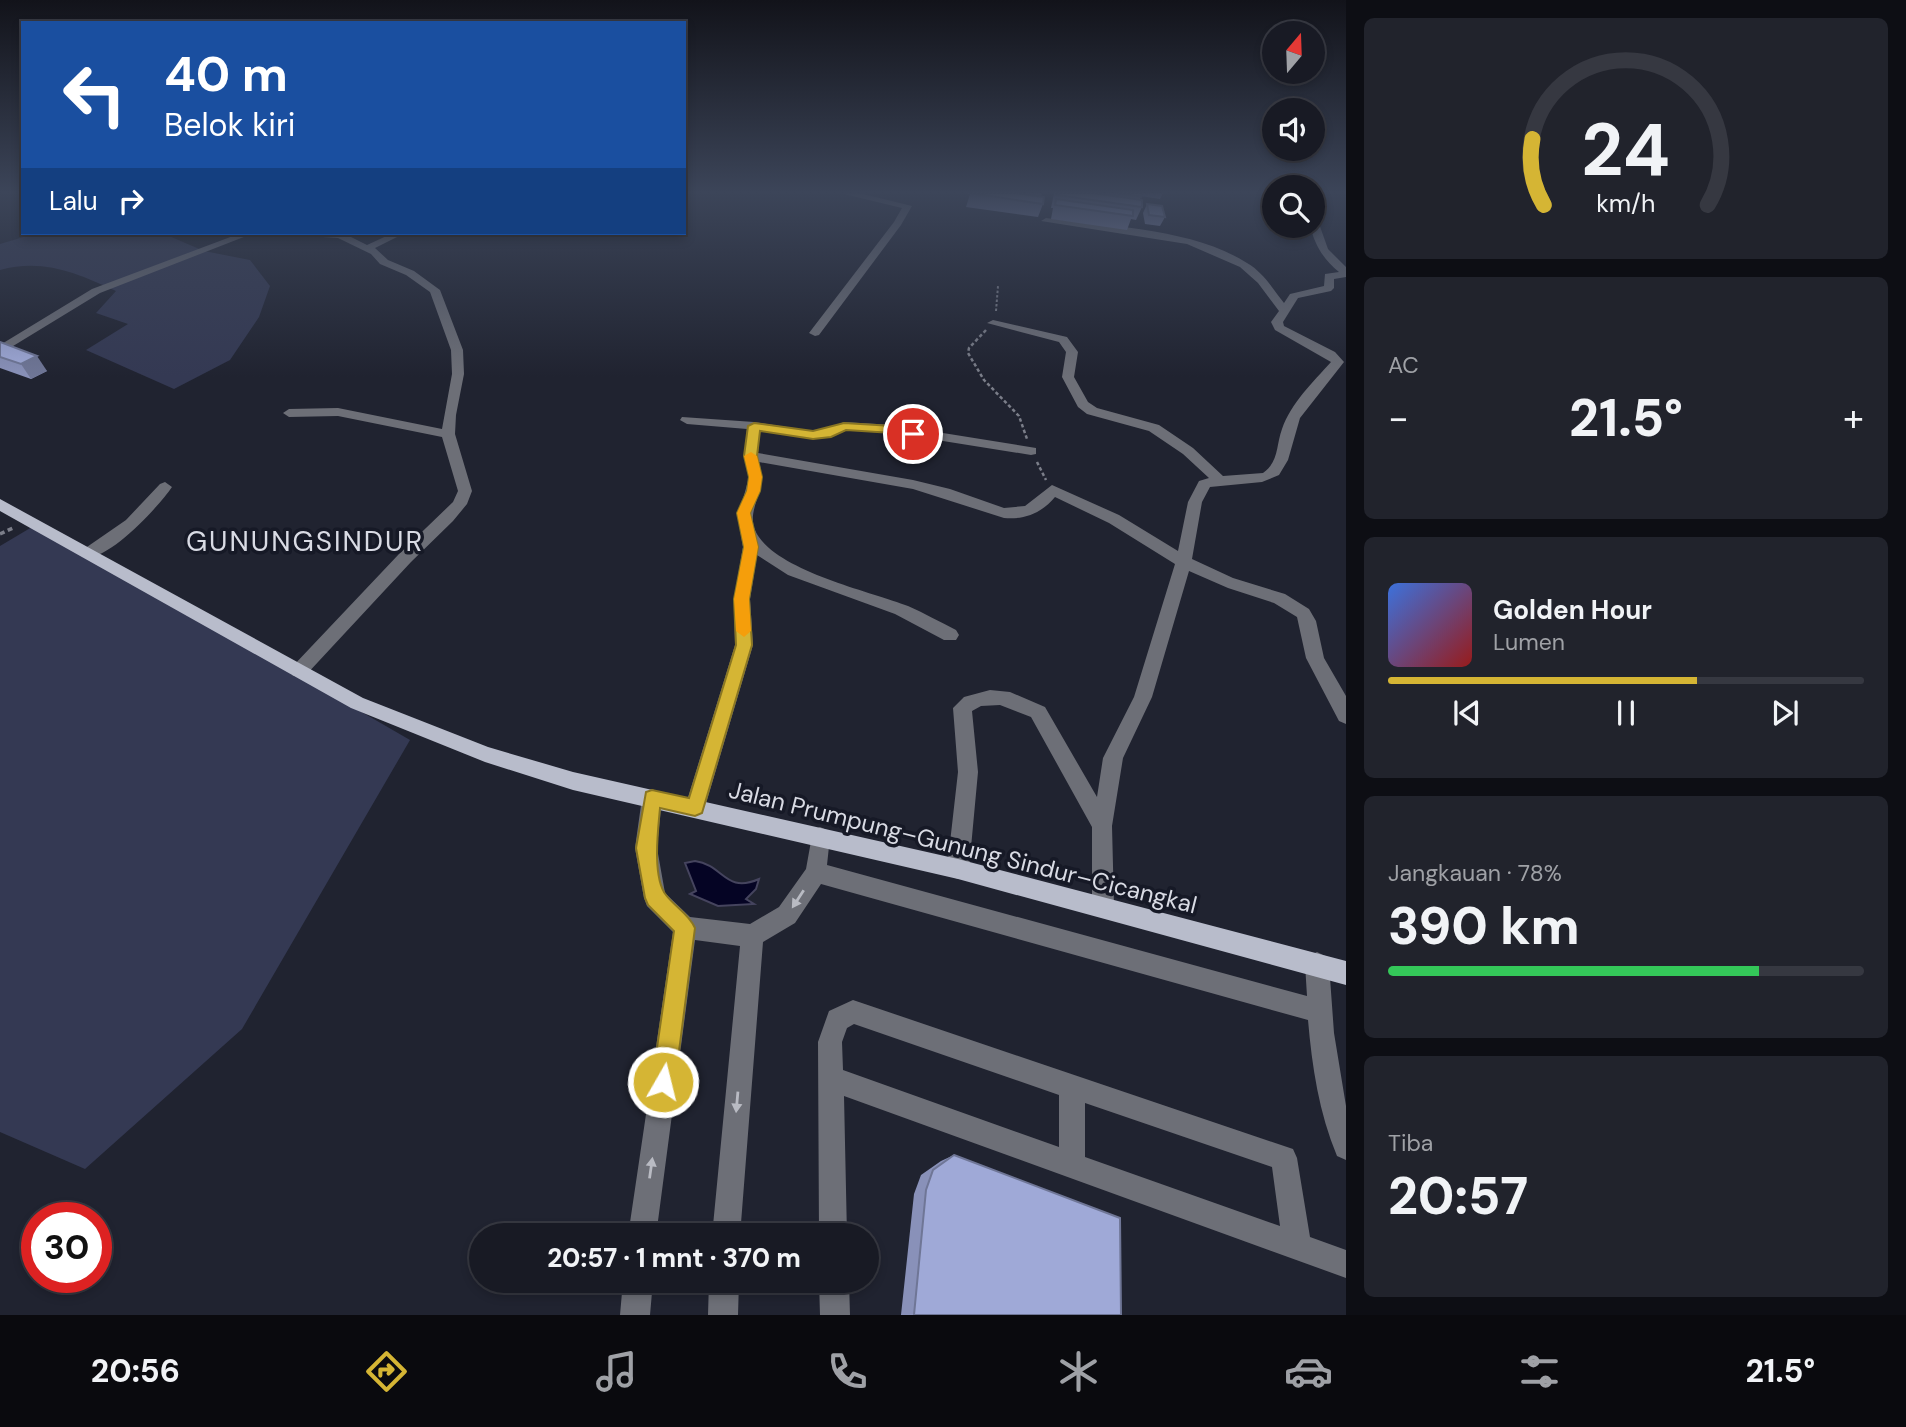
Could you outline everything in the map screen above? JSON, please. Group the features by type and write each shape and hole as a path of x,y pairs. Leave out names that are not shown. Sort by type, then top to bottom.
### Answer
{"main road":[{"name":"Jalan Prumpung–Gunung Sindur–Cicangkal","path":"0,504 29,523 90,553 356,703 485,754 573,781 958,869 1346,973"}],"street":[{"path":"0,350 96,291 193,254"},
{"path":"299,671 460,504 465,492 448,434 449,415 458,374 457,350 435,290 410,272 384,262 375,254"},
{"path":"815,333 874,254"},
{"path":"1219,254 1244,265 1262,281 1285,311"},
{"path":"1326,254 1346,273"},
{"path":"1103,906 1102,826 1113,758 1143,697 1184,562 1195,502 1204,484 1218,479 1267,476 1276,469 1284,452 1288,430 1306,397 1338,362 1331,355 1279,328 1276,322 1294,296 1327,289 1329,276 1346,273"},
{"path":"993,323 1063,339 1069,343 1073,352 1068,377 1083,404 1091,411 1154,428 1188,451 1218,479"},
{"path":"289,413 338,412 448,434"},
{"path":"687,420 813,435 826,434 844,426 893,429 1031,451"},
{"path":"695,807 744,645 742,599 751,547 743,513 754,491 756,477 751,456 754,426"},
{"path":"751,456 908,483 953,494 1005,513 1031,510 1046,499 1052,490 1114,519 1184,562 1232,583 1284,601 1303,613 1309,624 1311,646 1318,665 1339,696 1346,716"},
{"path":"90,553 119,535 148,511 164,487"},
{"path":"749,536 775,561 799,574 905,612 950,635"},
{"path":"958,869 968,772 962,708 971,701 993,696 1026,704 1038,712 1102,826"},
{"path":"652,798 646,848 655,898 685,928 752,936 787,915 816,872 820,837"},
{"path":"816,872 1319,1011"},
{"path":"644,1223 685,928"},
{"path":"727,1223 752,936"},
{"path":"1317,964 1319,1011 1338,1127 1346,1147"},
{"path":"833,1223 830,1042 838,1020 853,1012 1284,1158 1297,1246"},
{"path":"830,1078 1346,1264"},
{"path":"1072,1086 1072,1166"},
{"path":"635,1315 637,1293"},
{"path":"723,1315 724,1293"},
{"path":"834,1293 835,1315"}],"path":[{"path":"998,286 1000,292 993,323 969,348 968,353 984,380 1019,416 1031,451 1052,490"}],"shaded area":[{"path":"0,254 221,254 250,260 270,286 259,317 230,360 174,389 86,350 128,324 96,313 116,291 60,269 31,266 0,270"},
{"path":"37,524 410,740 242,1029 85,1169 0,1132 0,546"},
{"path":"695,861 705,864 731,881 748,883 759,879 756,889 746,899 754,904 718,906 690,894 696,891 685,863"}],"building":[{"path":"0,342 37,356 21,364 0,357"},
{"path":"954,1155 1120,1218 1121,1315 914,1315 926,1190 933,1170"}],"slow traffic":[{"path":"744,631 742,599 751,547 743,513 754,491 756,477 751,456"}],"district":[{"name":"GUNUNGSINDUR","path":"305,541"}],"route":[{"path":"663,1082 685,928 655,898 646,848 652,798 695,807 744,645 742,599 751,547 743,513 754,491 756,477 751,456 754,426 813,435 826,434 844,426 893,429 913,434"}]}
